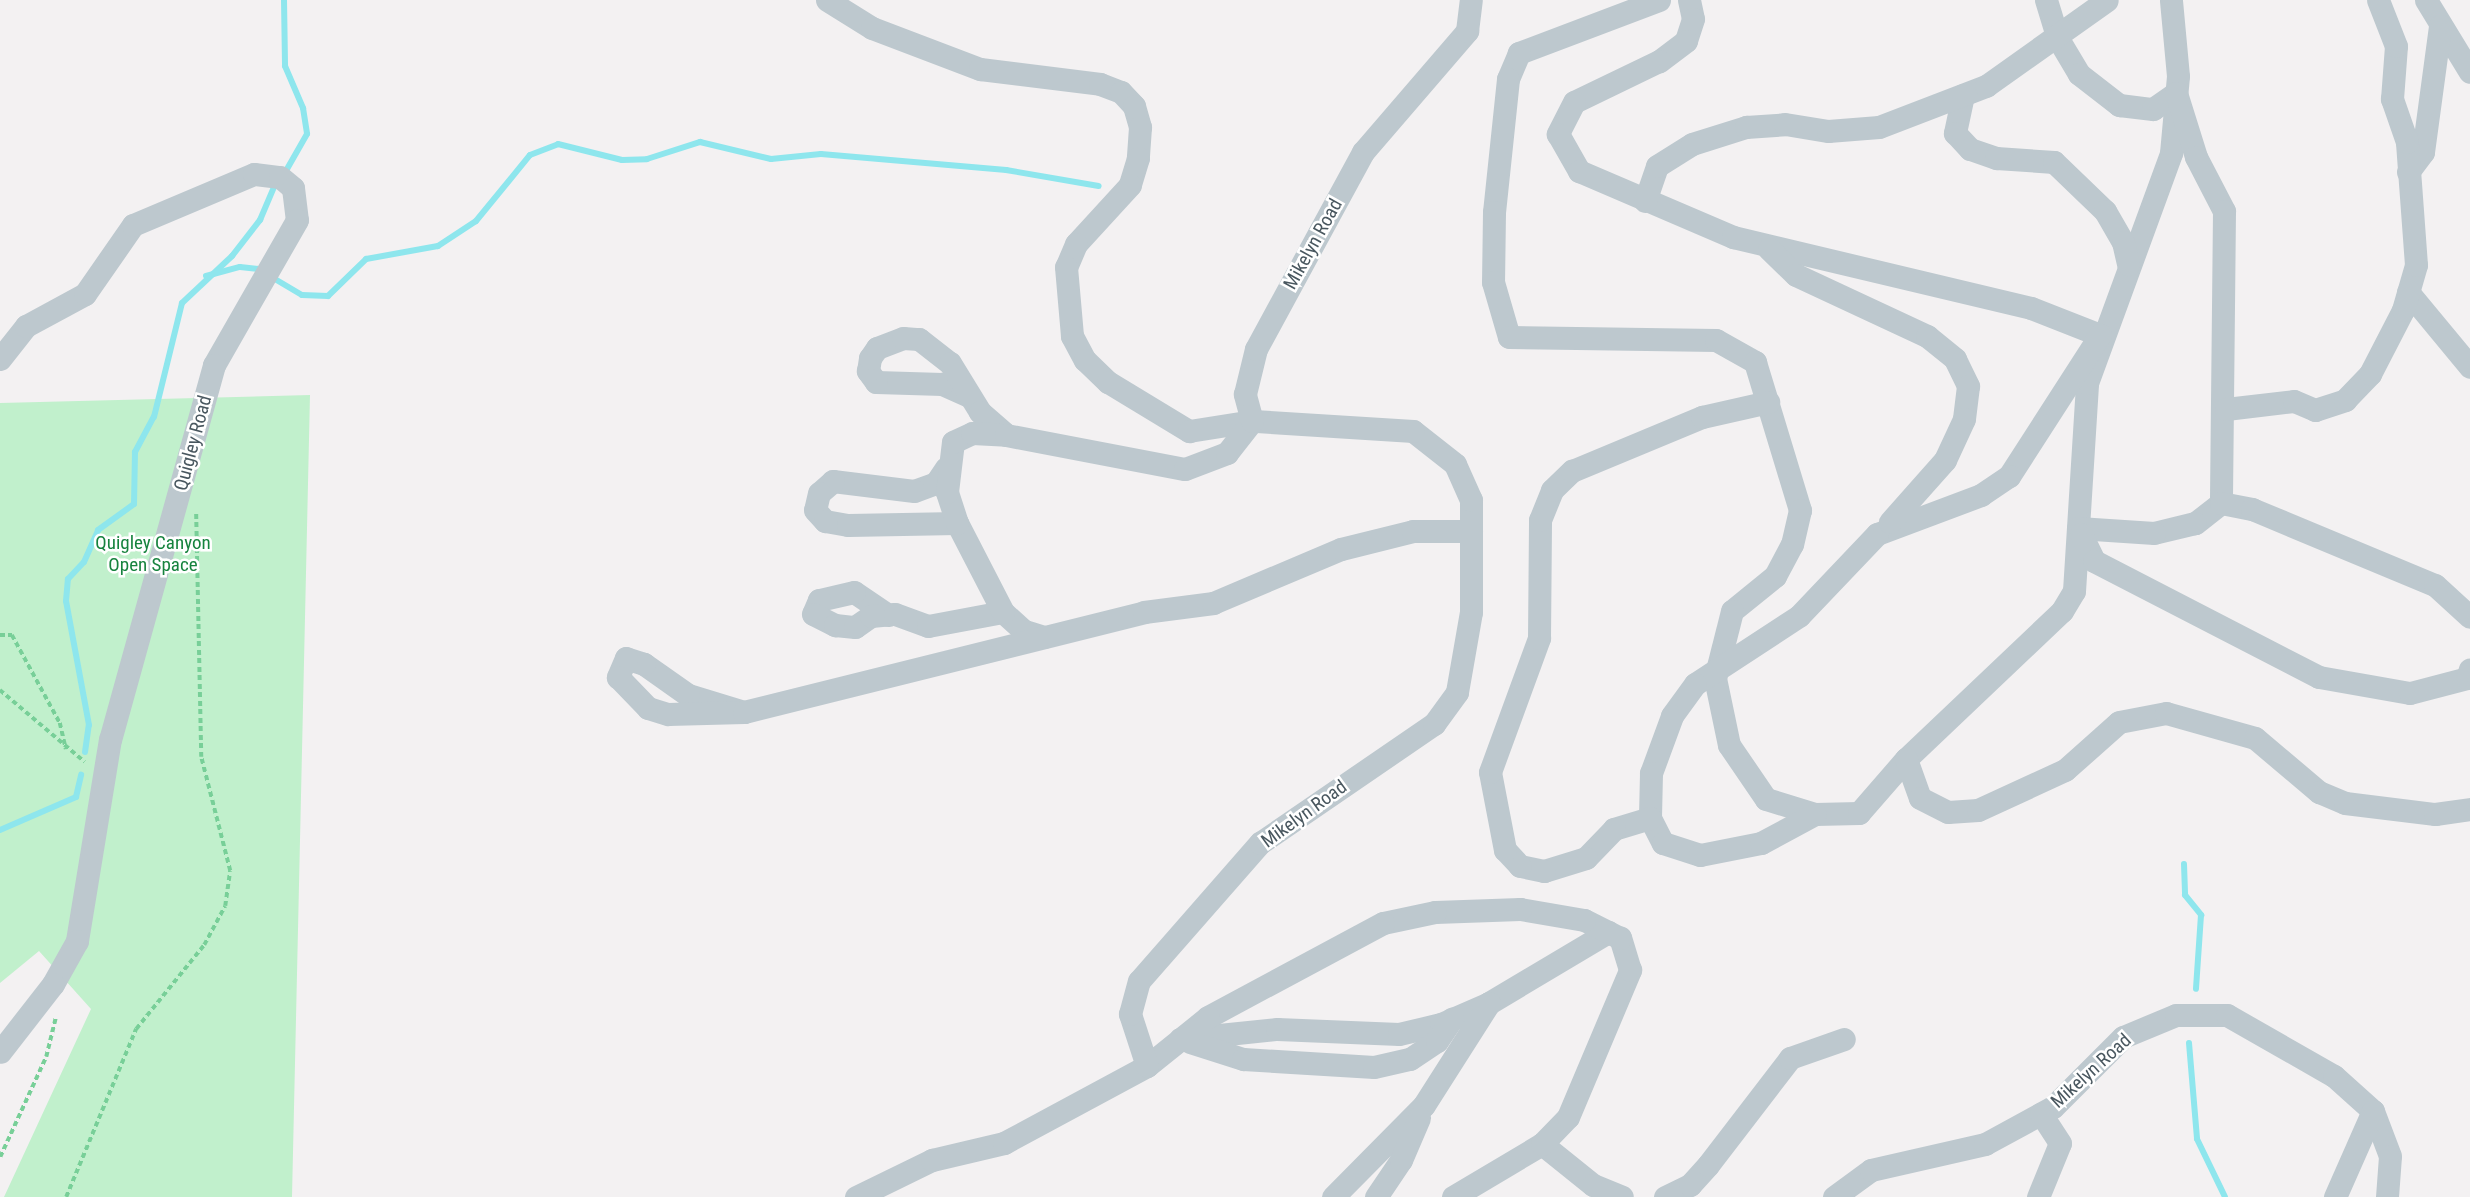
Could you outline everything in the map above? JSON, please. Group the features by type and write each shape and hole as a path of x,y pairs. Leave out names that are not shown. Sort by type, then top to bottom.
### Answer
{"street":[{"path":"827,0 872,28 979,69 1100,83 1121,92 1134,106 1140,127 1138,158 1130,185 1076,244 1066,267 1072,336 1085,360 1108,382 1189,430 1252,421"},
{"name":"Mikelyn Road","path":"1147,1066 1130,1014 1139,981 1260,843 1434,724 1457,692 1471,612 1471,500 1455,464 1413,431 1252,421 1245,394 1256,349 1363,152 1467,31 1471,0"},
{"path":"1659,0 1519,53 1508,79 1494,212 1493,282 1509,337 1716,340 1755,362 1800,510 1792,544 1775,576 1732,611 1717,667 1728,746 1766,799 1815,814 1859,813 1906,759 2062,611 2078,572 2082,422 2101,335 2171,153 2176,93 2171,0"},
{"path":"1689,0 1693,19 1686,41 1659,61 1574,102 1558,134 1580,171 1645,201 1766,247 2031,308 2101,335"},
{"path":"2046,0 2057,37 2079,74 2119,105 2152,109 2176,93"},
{"path":"1645,201 1657,166 1692,144 1745,127 1785,124 1828,131 1879,127 1986,86 2107,0"},
{"path":"2225,409 2294,401 2315,410 2346,400 2370,374 2408,292 2416,265 2407,142 2392,99 2396,46 2378,0"},
{"path":"2426,0 2440,26 2466,63"},
{"path":"2408,172 2423,152 2440,26"},
{"path":"2176,93 2196,157 2224,211 2225,409 2221,503"},
{"path":"1963,95 1955,133 1969,149 1996,158 2054,162 2105,211 2123,242 2128,264"},
{"name":"Quigley Road","path":"0,359 26,326 85,294 133,226 254,174 280,177 293,188 297,220 214,365 110,739 77,941 53,984 0,1052"},
{"path":"1766,247 1796,275 1927,336 1955,359 1968,386 1964,419 1945,460 1799,616 1717,667 1695,684 1672,716 1651,774 1650,818 1663,844 1700,855 1761,844 1815,814"},
{"path":"2408,292 2470,367"},
{"path":"1877,534 1981,495 2009,476 2101,335"},
{"path":"969,396 1006,435"},
{"path":"1650,818 1614,830 1586,858 1544,871 1520,866 1505,850 1490,772 1539,638 1540,520 1552,490 1572,471 1702,417 1768,402"},
{"path":"957,523 848,525 825,521 816,510 819,493 833,481 914,491 936,483 946,468 953,442 972,433 1006,435 1185,470 1227,453 1252,421"},
{"path":"946,468 957,523 1003,612 1024,631 1044,637"},
{"path":"2078,528 2154,533 2195,523 2221,503 2252,509 2435,586 2470,617"},
{"path":"2078,528 2094,561 2319,677 2410,693 2466,678 2470,669"},
{"path":"744,712 688,695 644,664 626,659 618,677 633,697 668,714 744,712 1144,612 1213,603 1341,549 1413,531 1471,531"},
{"path":"888,615 928,626 1003,612"},
{"path":"1906,759 1920,798 1948,812 1978,810 2065,770 2119,722 2166,713 2256,738 2319,792 2345,803 2435,814 2470,809"},
{"path":"856,1197 932,1160 1004,1143 1147,1066 1208,1017 1383,923 1435,912 1520,909 1584,920 1620,938 1630,970 1569,1117 1542,1144 1453,1197"},
{"path":"1180,1039 1277,1029 1399,1034 1452,1020 1489,1003 1608,932"},
{"path":"1376,1197 1401,1160 1424,1105 1489,1003"},
{"name":"Mikelyn Road","path":"1834,1197 1871,1170 1984,1144 2041,1114 2123,1037 2176,1015 2227,1015 2334,1076 2373,1111 2390,1156 2388,1197"},
{"path":"1180,1039 1243,1059 1374,1067 1410,1059 1437,1041 1452,1020"},
{"path":"1665,1197 1690,1185 1709,1165 1790,1058 1844,1039"},
{"path":"1333,1197 1424,1105"},
{"path":"2334,1197 2373,1111"},
{"path":"2038,1197 2060,1143 2041,1114"},
{"path":"1542,1144 1593,1185 1622,1197"}],"path":[{"path":"66,1197 136,1029 204,945 225,906 230,871 201,757 195,636 201,533 195,507"},
{"path":"0,635 12,635 60,723 66,749 0,690"},
{"path":"0,1157 46,1057 58,1008"}],"green space":[{"name":"Quigley Canyon Open Space","path":"310,395 292,1197 4,1197 91,1009 39,951 0,983 0,403"}],"waterway":[{"path":"284,0 285,66 303,108 307,134 287,169"},
{"path":"206,276 240,267 258,269 302,295 328,296 366,259 438,246 476,221 530,155 558,144 622,160 647,159 700,142 771,159 821,154 1006,170 1099,186"},
{"path":"85,752 89,725 66,601 68,579 84,562 98,530 134,504 135,452 154,417 182,303 232,256 260,220 274,187"},
{"path":"0,830 76,797 81,775"},
{"path":"2184,864 2185,895 2201,915 2196,989"},
{"path":"2189,1043 2197,1139 2225,1197"}]}
